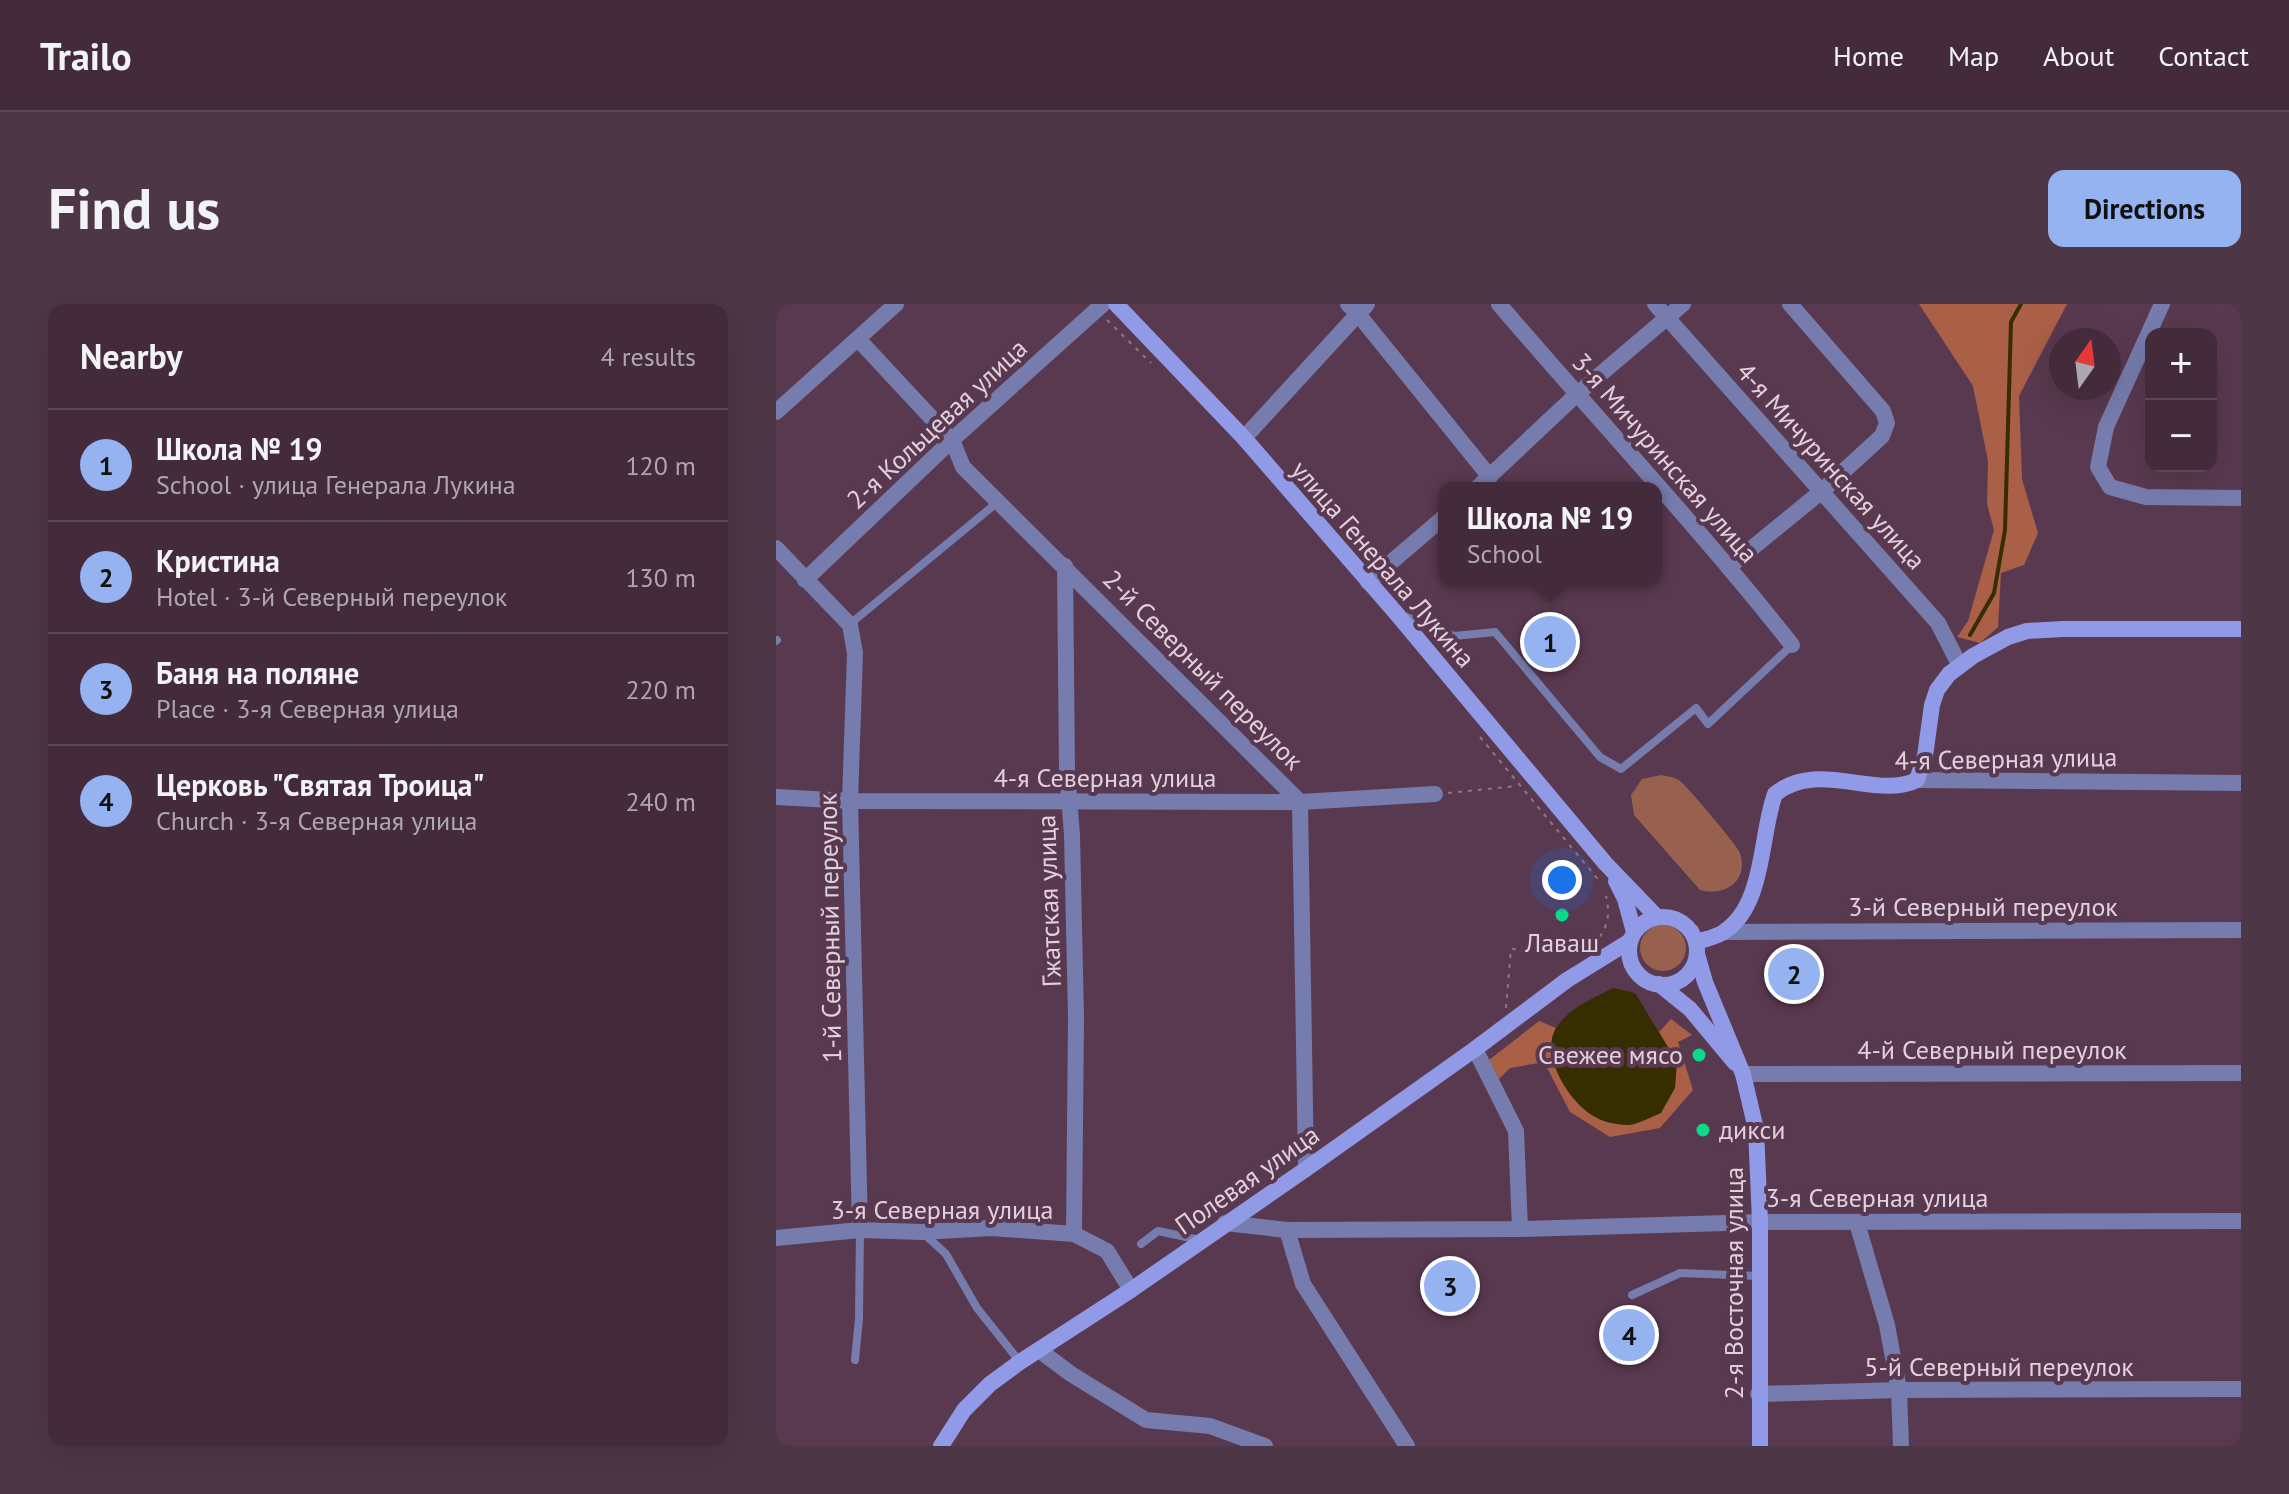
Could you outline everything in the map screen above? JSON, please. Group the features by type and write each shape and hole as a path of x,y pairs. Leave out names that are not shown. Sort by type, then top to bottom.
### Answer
{"main road":[{"name":"улица Генерала Лукина","path":"1116,304 1244,438 1396,613 1605,863 1657,917"},
{"path":"1917,780 1925,756 1937,690 1960,666 2008,637 2027,631 2063,629 2241,629"},
{"name":"4-я Северная улица","path":"1725,932 1747,904 1757,881 1775,794 1790,784 1815,780 1891,785 1917,780"},
{"name":"улица Генерала Лукина","path":"1605,863 1625,899 1632,936"},
{"path":"1657,917 1674,918 1688,927 1697,948 1689,973 1680,980 1659,984 1644,979 1633,967 1629,954 1632,936 1644,922 1657,917"},
{"path":"1697,948 1725,932"},
{"name":"Полевая улица","path":"941,1446 964,1410 990,1384 1131,1290 1475,1049 1586,959 1610,951 1632,936"},
{"name":"2-я Восточная улица","path":"1697,948 1705,982 1743,1074 1756,1129 1760,1222 1760,1446"},
{"path":"1586,959 1633,967"},
{"name":"2-я Восточная улица","path":"1659,984 1690,1009 1743,1074"}],"street":[{"path":"776,412 896,304"},
{"name":"2-я Кольцевая улица","path":"805,580 952,440 1103,304"},
{"name":"3-я Мичуринская улица","path":"1499,304 1654,482"},
{"name":"4-я Мичуринская улица","path":"1655,304 1938,623 1960,666"},
{"path":"1244,438 1358,307 1484,482 1576,395 1683,304"},
{"path":"1730,566 1822,491 1882,436 1887,423 1883,411 1790,304"},
{"path":"2162,304 2106,427 2098,467 2110,487 2146,497 2241,498"},
{"name":"2-й Северный переулок","path":"858,339 952,440 963,467 1300,802 1306,1169"},
{"name":"3-я Мичуринская улица","path":"1662,490 1730,566 1792,645"},
{"path":"1368,582 1438,522"},
{"path":"776,548 850,625"},
{"name":"Гжатская улица","path":"1065,566 1076,1017 1074,1234"},
{"name":"1-й Северный переулок","path":"850,625 855,653 850,801 860,1230"},
{"name":"4-я Северная улица","path":"1917,780 2241,783"},
{"name":"4-я Северная улица","path":"776,797 850,801 1300,802 1435,794"},
{"name":"3-й Северный переулок","path":"1725,932 2241,930"},
{"path":"1475,1049 1516,1131 1520,1229"},
{"name":"4-й Северный переулок","path":"1743,1074 2241,1073"},
{"name":"3-я Северная улица","path":"1225,1223 1287,1230 1520,1229 1760,1222 2241,1221"},
{"path":"1857,1223 1887,1325 1899,1390 1901,1446"},
{"name":"3-я Северная улица","path":"776,1238 860,1230 922,1232 991,1228 1074,1234 1107,1251 1131,1290"},
{"path":"1287,1230 1303,1284 1407,1446"},
{"path":"1039,1350 1071,1374 1146,1420 1210,1426 1265,1446"},
{"name":"5-й Северный переулок","path":"1758,1394 1899,1390 2241,1389"}],"lane":[{"path":"850,625 999,501"},
{"path":"1396,613 1454,636 1495,632 1600,757 1621,769 1696,708 1708,724 1792,645"},
{"path":"855,1360 859,1319 860,1230"},
{"path":"1141,1244 1158,1231 1201,1240"},
{"path":"922,1232 946,1254 977,1308 1020,1362"},
{"path":"1632,1295 1680,1273 1759,1276"}],"path":[{"path":"1435,794 1518,786"},
{"path":"1517,1005 1506,1013 1511,949 1586,959 1606,929 1609,916 1607,899 1601,884 1587,868"}],"shaded area":[{"path":"1919,304 2067,304 2054,328 2049,328 2049,338 2019,396 2022,479 2038,533 2024,565 2001,573 1998,627 1980,643 1957,637 1968,621 1994,530 1987,504 1988,461 1973,386"},
{"path":"1661,775 1684,784 1740,853 1741,872 1733,885 1718,891 1700,890 1634,815 1631,795 1642,779"},
{"path":"1663,925 1680,931 1686,948 1680,965 1663,971 1646,965 1640,948 1646,931"},
{"path":"1613,988 1635,993 1677,1062 1675,1088 1661,1113 1631,1125 1600,1119 1577,1102 1560,1077 1551,1050 1558,1025 1569,1013"},
{"path":"1671,1019 1692,1035 1678,1042 1693,1090 1660,1128 1610,1137 1570,1112 1544,1062 1510,1068 1499,1079 1489,1060 1539,1021 1556,1028 1551,1046 1677,1062 1659,1032"}],"waterway":[{"path":"1970,635 1994,593 2005,530 2011,322 2021,304"}],"place":[{"name":"Школа № 19","path":"1550,642"},
{"name":"Лаваш","path":"1562,915"},
{"name":"Кристина","path":"1794,974"},
{"name":"Свежее мясо","path":"1699,1055"},
{"name":"дикси","path":"1703,1130"},
{"name":"Баня на поляне","path":"1450,1286"},
{"name":"Церковь \"Святая Троица\"","path":"1629,1335"}]}
